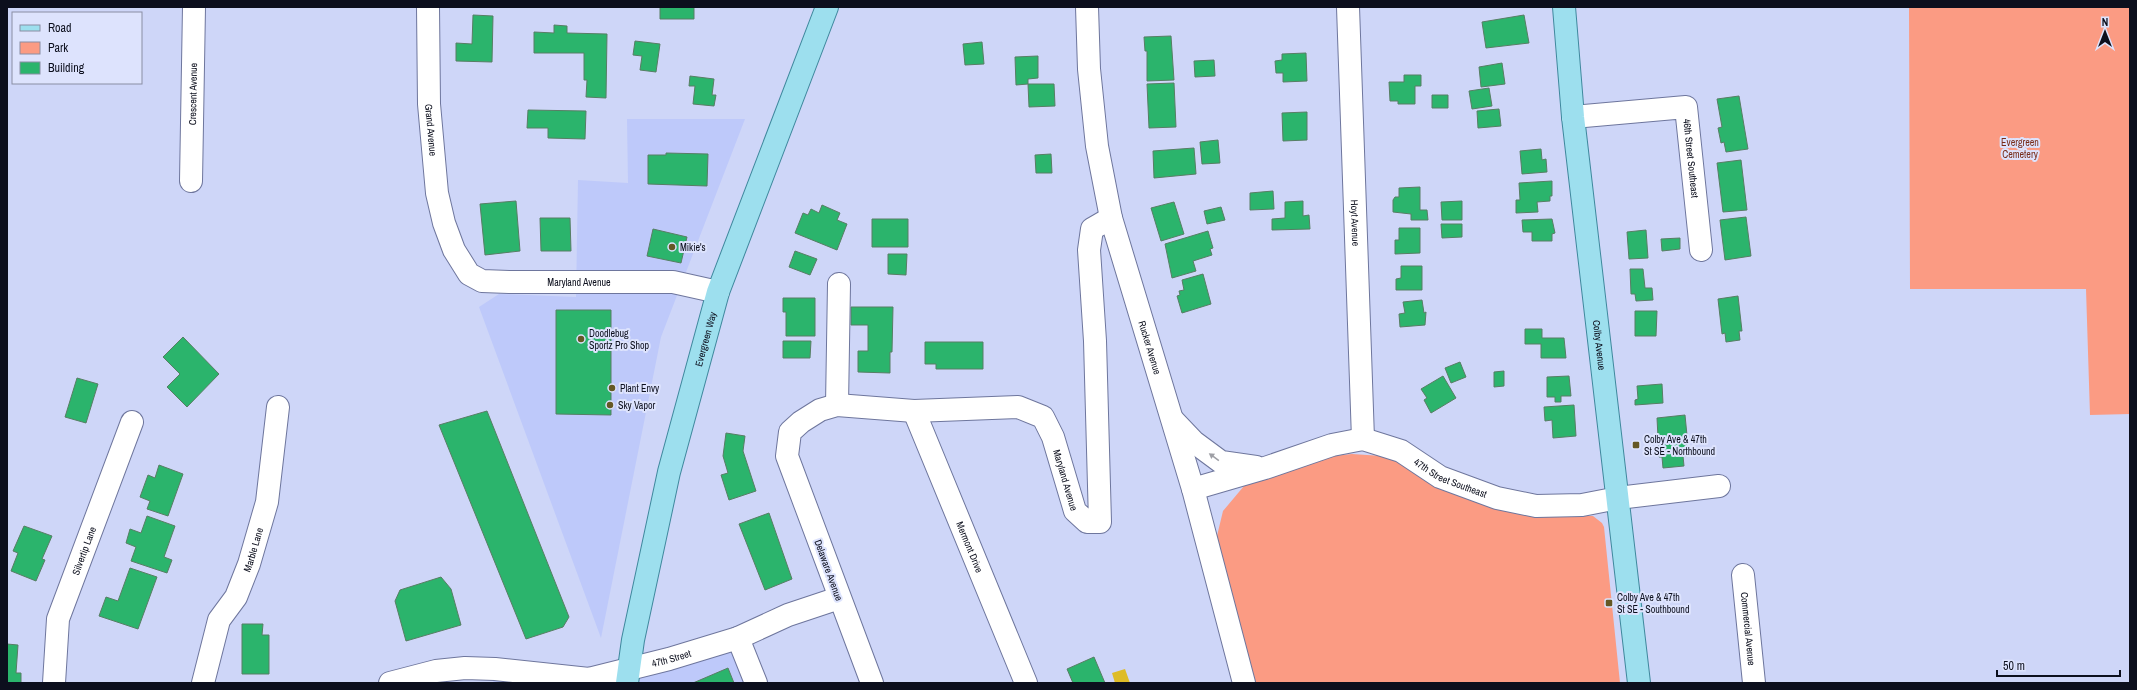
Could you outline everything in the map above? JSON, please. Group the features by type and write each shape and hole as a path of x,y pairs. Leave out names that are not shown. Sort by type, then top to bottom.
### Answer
{"main road":[{"name":"Evergreen Way","path":"628,676 633,640 669,472 718,292 827,7"},
{"name":"Colby Avenue","path":"1564,7 1573,117 1639,683"}],"street":[{"name":"Crescent Avenue","path":"191,181 194,7"},
{"name":"Grand Avenue","path":"428,7 429,104 434,172 444,223 454,250"},
{"name":"Rucker Avenue","path":"1087,7 1089,69 1097,146 1111,218 1193,489 1244,683"},
{"name":"Hoyt Avenue","path":"1348,7 1364,439"},
{"name":"46th Street Southeast","path":"1573,117 1686,107 1701,250"},
{"name":"Maryland Avenue","path":"787,456 790,432 801,422 820,410 837,405 914,411 1018,407 1043,417 1053,437 1074,511 1087,522 1100,522 1095,341 1089,250 1092,229 1111,218"},
{"name":"Maryland Avenue","path":"454,250 469,274 482,281 673,282 718,292"},
{"path":"837,405 839,284"},
{"name":"Marble Lane","path":"203,683 219,620 236,597 250,564 267,502 278,408"},
{"name":"Mermont Drive","path":"914,411 1026,683"},
{"path":"1172,418 1194,442 1221,462 1265,468"},
{"name":"Silvertip Lane","path":"54,683 58,619 132,422"},
{"name":"47th Street Southeast","path":"1193,489 1265,468 1332,445 1364,439 1401,451 1440,477 1497,498 1536,506 1582,505 1618,498 1719,486"},
{"name":"Delaware Avenue","path":"787,456 872,683"},
{"name":"Commercial Avenue","path":"1744,575 1754,683"},
{"name":"47th Street","path":"390,683 436,671 465,668 495,669 589,679 628,676 738,638 788,615 840,598"},
{"path":"738,638 756,683"}],"shaded area":[{"path":"627,119 745,119 661,337 601,638 479,307 499,294 576,297 578,180 628,183"},
{"path":"738,638 759,683 493,683 495,669 582,678"},
{"path":"1125,669 1130,683 1115,683 1112,673"}],"green space":[{"name":"Evergreen Cemetery","path":"1909,7 2130,7 2130,414 2090,415 2086,289 1910,289"},
{"path":"1352,454 1382,456 1548,515 1593,516 1602,523 1604,527 1620,683 1255,683 1238,631 1216,540 1223,511 1244,486 1258,478 1333,456"}],"building":[{"path":"660,7 694,7 694,19 660,19"},
{"path":"473,15 493,16 492,62 456,61 456,43 472,44"},
{"path":"1524,15 1529,43 1486,48 1482,22"},
{"path":"554,25 567,26 567,33 607,34 606,98 586,97 587,80 584,80 584,53 534,53 534,32 554,33"},
{"path":"1171,36 1174,80 1147,81 1147,51 1145,51 1144,37"},
{"path":"635,41 660,44 656,72 640,70 642,56 633,55"},
{"path":"982,42 984,64 965,65 963,44"},
{"path":"1306,53 1307,81 1283,82 1283,73 1276,73 1275,61 1282,60 1282,54"},
{"path":"1038,56 1038,78 1028,79 1028,84 1016,85 1015,57"},
{"path":"1214,60 1215,76 1195,77 1194,61"},
{"path":"1502,63 1505,84 1481,87 1479,67"},
{"path":"1404,75 1421,75 1421,86 1415,86 1415,104 1398,104 1398,101 1390,101 1389,82 1404,82"},
{"path":"690,76 714,79 712,95 716,95 714,106 693,104 695,86 689,86"},
{"path":"1174,83 1176,127 1149,128 1147,84"},
{"path":"1028,84 1054,84 1055,106 1029,107"},
{"path":"1489,88 1492,106 1472,109 1469,91"},
{"path":"1432,95 1448,95 1448,108 1432,108"},
{"path":"1739,96 1748,149 1726,152 1724,142 1721,143 1718,128 1722,127 1717,99"},
{"path":"1499,109 1501,126 1478,128 1477,111"},
{"path":"528,110 586,111 585,139 548,138 548,128 527,128"},
{"path":"1307,112 1307,140 1283,141 1282,113"},
{"path":"1218,140 1220,163 1202,164 1200,142"},
{"path":"1194,148 1196,174 1154,178 1153,151"},
{"path":"1541,149 1542,160 1546,159 1547,172 1522,174 1520,151"},
{"path":"666,153 708,154 707,186 648,184 648,155 666,155"},
{"path":"1051,154 1052,173 1036,173 1035,155"},
{"path":"1741,160 1747,210 1723,212 1717,163"},
{"path":"1552,181 1552,196 1550,196 1550,201 1537,202 1538,212 1516,213 1516,200 1520,200 1519,183"},
{"path":"1420,187 1420,210 1427,210 1428,220 1411,220 1411,214 1393,212 1393,200 1395,197 1399,197 1399,188"},
{"path":"1273,191 1274,209 1250,210 1250,193"},
{"path":"516,201 520,251 485,255 480,204"},
{"path":"1303,201 1303,216 1309,215 1310,229 1272,230 1272,219 1285,218 1285,202"},
{"path":"1462,201 1462,220 1442,220 1441,202"},
{"path":"1174,202 1184,234 1161,241 1151,208"},
{"path":"822,205 840,213 837,220 847,224 837,250 795,233 803,213 808,215 811,209 819,213"},
{"path":"1221,207 1225,220 1207,224 1204,211"},
{"path":"1746,217 1751,256 1725,260 1720,220"},
{"path":"540,218 570,218 571,251 541,251"},
{"path":"872,219 908,219 908,247 872,247"},
{"path":"1552,219 1555,233 1552,234 1552,241 1532,241 1532,232 1523,232 1522,220"},
{"path":"1441,224 1462,224 1462,237 1442,238"},
{"path":"1399,228 1420,228 1420,253 1395,254 1395,240 1399,240"},
{"path":"653,229 687,237 681,263 647,256"},
{"path":"1646,230 1648,258 1629,259 1627,232"},
{"path":"1208,231 1213,248 1210,249 1212,255 1193,261 1196,271 1172,278 1165,244"},
{"path":"1680,238 1680,249 1662,251 1661,239"},
{"path":"795,251 817,259 810,275 789,267"},
{"path":"888,254 907,254 906,275 888,274"},
{"path":"1401,266 1422,266 1422,290 1396,290 1396,279 1401,278"},
{"path":"1630,269 1643,269 1645,288 1652,288 1653,300 1636,301 1635,294 1631,294"},
{"path":"1203,274 1211,304 1182,313 1177,296 1180,295 1179,291 1184,290 1182,280"},
{"path":"1738,296 1742,331 1739,331 1740,340 1726,342 1725,333 1722,334 1718,299"},
{"path":"783,298 815,298 815,336 786,336 786,312 783,312"},
{"path":"1422,300 1424,313 1426,312 1425,325 1400,327 1399,314 1405,313 1403,302"},
{"path":"851,307 893,307 890,373 858,372 858,351 868,351 868,325 851,325"},
{"path":"556,310 611,310 611,415 556,414"},
{"path":"1635,311 1657,311 1656,336 1635,336"},
{"path":"1525,329 1542,329 1542,338 1564,338 1566,358 1541,358 1541,344 1525,344"},
{"path":"183,337 219,374 187,407 167,387 180,374 163,357"},
{"path":"783,341 811,341 810,358 783,358"},
{"path":"925,342 983,342 983,369 936,369 936,364 925,364"},
{"path":"1460,362 1466,377 1451,383 1445,368"},
{"path":"1504,371 1504,386 1494,387 1494,372"},
{"path":"1443,376 1456,398 1431,413 1424,400 1427,398 1421,389"},
{"path":"1569,376 1571,396 1561,396 1561,402 1555,402 1555,397 1547,397 1547,377"},
{"path":"77,378 98,384 86,423 65,417"},
{"path":"1662,384 1663,403 1635,405 1635,400 1638,399 1637,386"},
{"path":"1574,405 1576,436 1553,438 1552,420 1545,421 1544,407"},
{"path":"487,411 569,617 563,627 526,639 439,425"},
{"path":"1685,415 1689,456 1683,456 1684,466 1663,468 1662,457 1659,457 1657,418"},
{"path":"726,433 745,436 743,451 756,491 729,500 721,475 728,473 723,456"},
{"path":"159,465 183,474 168,516 147,509 150,501 140,497 148,475 155,478"},
{"path":"769,513 792,579 765,590 739,524"},
{"path":"147,516 175,526 164,557 172,560 167,573 131,561 136,547 126,543 130,529 141,533"},
{"path":"24,526 52,536 42,559 45,560 36,581 11,571 18,553 13,551"},
{"path":"130,568 157,577 138,629 99,616 106,597 118,601"},
{"path":"441,577 451,589 461,625 406,641 395,601 400,590"},
{"path":"242,624 263,624 262,635 269,635 269,674 242,674"},
{"path":"7,644 18,645 16,673 21,673 21,683 7,683"},
{"path":"1094,657 1105,683 1073,683 1067,669"},
{"path":"728,668 734,683 693,683"}],"place":[{"name":"Mikie's","path":"672,247"},
{"name":"Doodlebug Sportz Pro Shop","path":"581,339"},
{"name":"Plant Envy","path":"612,388"},
{"name":"Sky Vapor","path":"610,405"},
{"name":"Colby Ave & 47th St SE - Northbound","path":"1636,445"},
{"name":"Colby Ave & 47th St SE - Southbound","path":"1609,603"}]}
